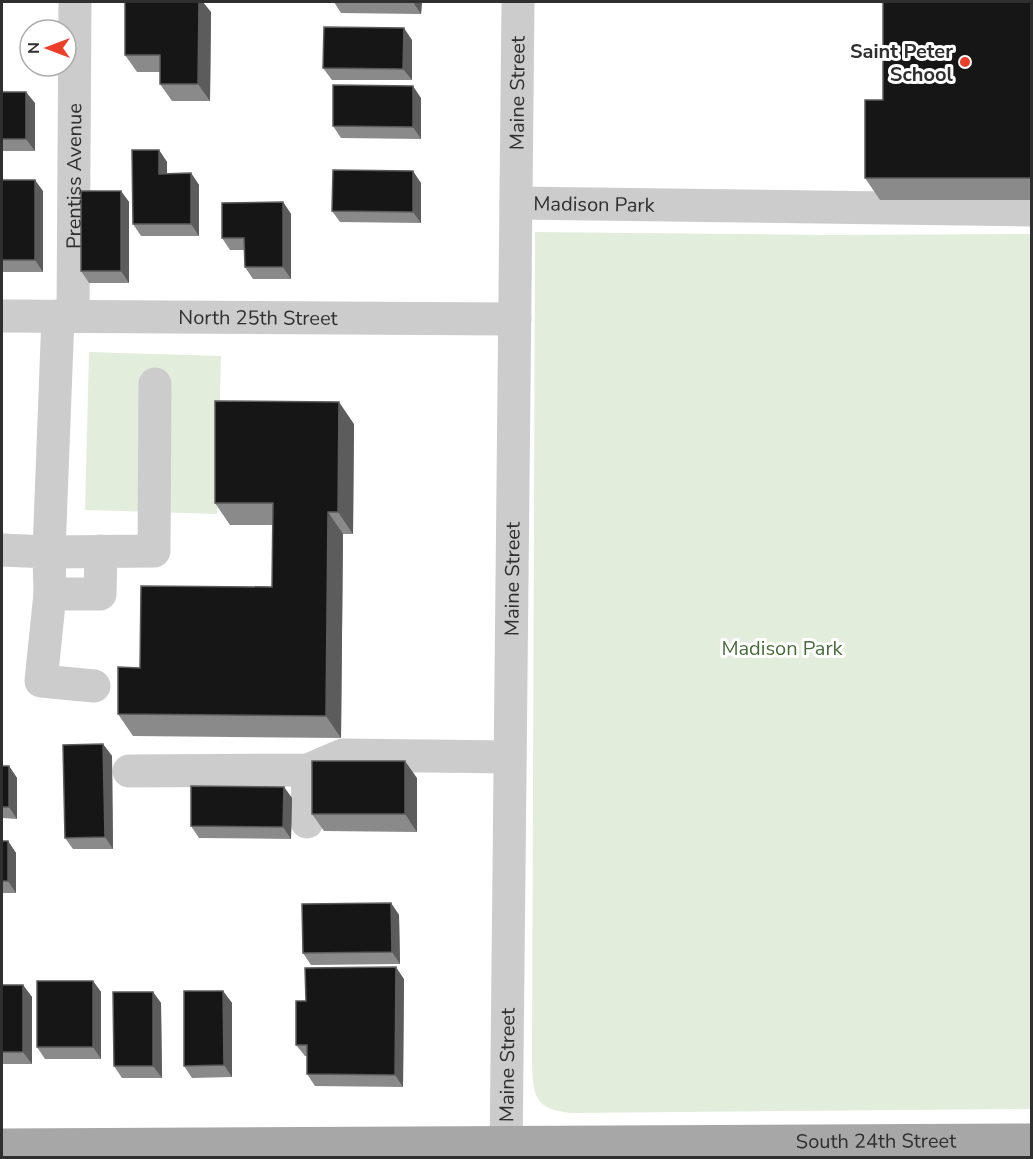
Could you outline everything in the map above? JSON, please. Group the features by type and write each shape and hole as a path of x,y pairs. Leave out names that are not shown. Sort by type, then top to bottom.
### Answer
{"main road":[{"name":"South 24th Street","path":"2,1145 506,1150 834,1149 1032,1140"}],"street":[{"name":"Prentiss Avenue","path":"75,2 65,316 49,552 50,594 41,681 94,686"},
{"name":"Maine Street","path":"506,1150 518,2"},
{"name":"Madison Park","path":"516,203 1032,210"},
{"name":"North 25th Street","path":"2,316 514,319"},
{"path":"2,550 154,551 155,384"},
{"path":"50,594 100,594 101,551"},
{"path":"129,771 308,770 344,754 510,757"},
{"path":"307,822 308,770"}],"green space":[{"name":"Madison Park","path":"535,232 829,235 1031,234 1031,1109 571,1113 549,1108 538,1099 533,1084 532,1062"},
{"path":"89,352 221,356 217,514 85,510"}],"building":[{"path":"125,2 199,2 198,84 160,84 160,55 125,55"},
{"name":"Saint Peter School","path":"883,2 1032,2 1032,178 865,178 865,100 883,100"},
{"path":"324,27 404,28 403,69 323,68"},
{"path":"333,85 413,86 413,127 333,126"},
{"path":"2,92 26,92 26,139 2,139"},
{"path":"132,150 159,150 159,174 191,173 191,224 133,224"},
{"path":"333,170 413,171 413,212 332,211"},
{"path":"2,180 35,180 35,260 2,260"},
{"path":"81,191 121,191 121,271 81,271"},
{"path":"283,202 283,267 245,267 244,238 222,238 222,203"},
{"path":"215,401 339,402 338,512 328,512 326,716 118,714 118,667 140,668 141,586 272,587 273,503 215,503"},
{"path":"103,744 105,837 65,838 63,745"},
{"path":"312,761 405,761 405,814 312,814"},
{"path":"2,766 9,766 9,807 2,807"},
{"path":"191,786 284,787 283,827 191,826"},
{"path":"2,841 8,841 8,881 2,881"},
{"path":"391,903 392,952 303,953 302,904"},
{"path":"396,967 395,1075 307,1074 307,1045 296,1045 296,1001 306,1001 305,968"},
{"path":"37,981 93,981 93,1047 37,1047"},
{"path":"2,985 23,985 23,1052 2,1052"},
{"path":"184,991 223,991 224,1065 184,1066"},
{"path":"113,992 153,992 153,1066 114,1066"}],"place":[{"name":"Saint Peter School","path":"965,62"}]}
